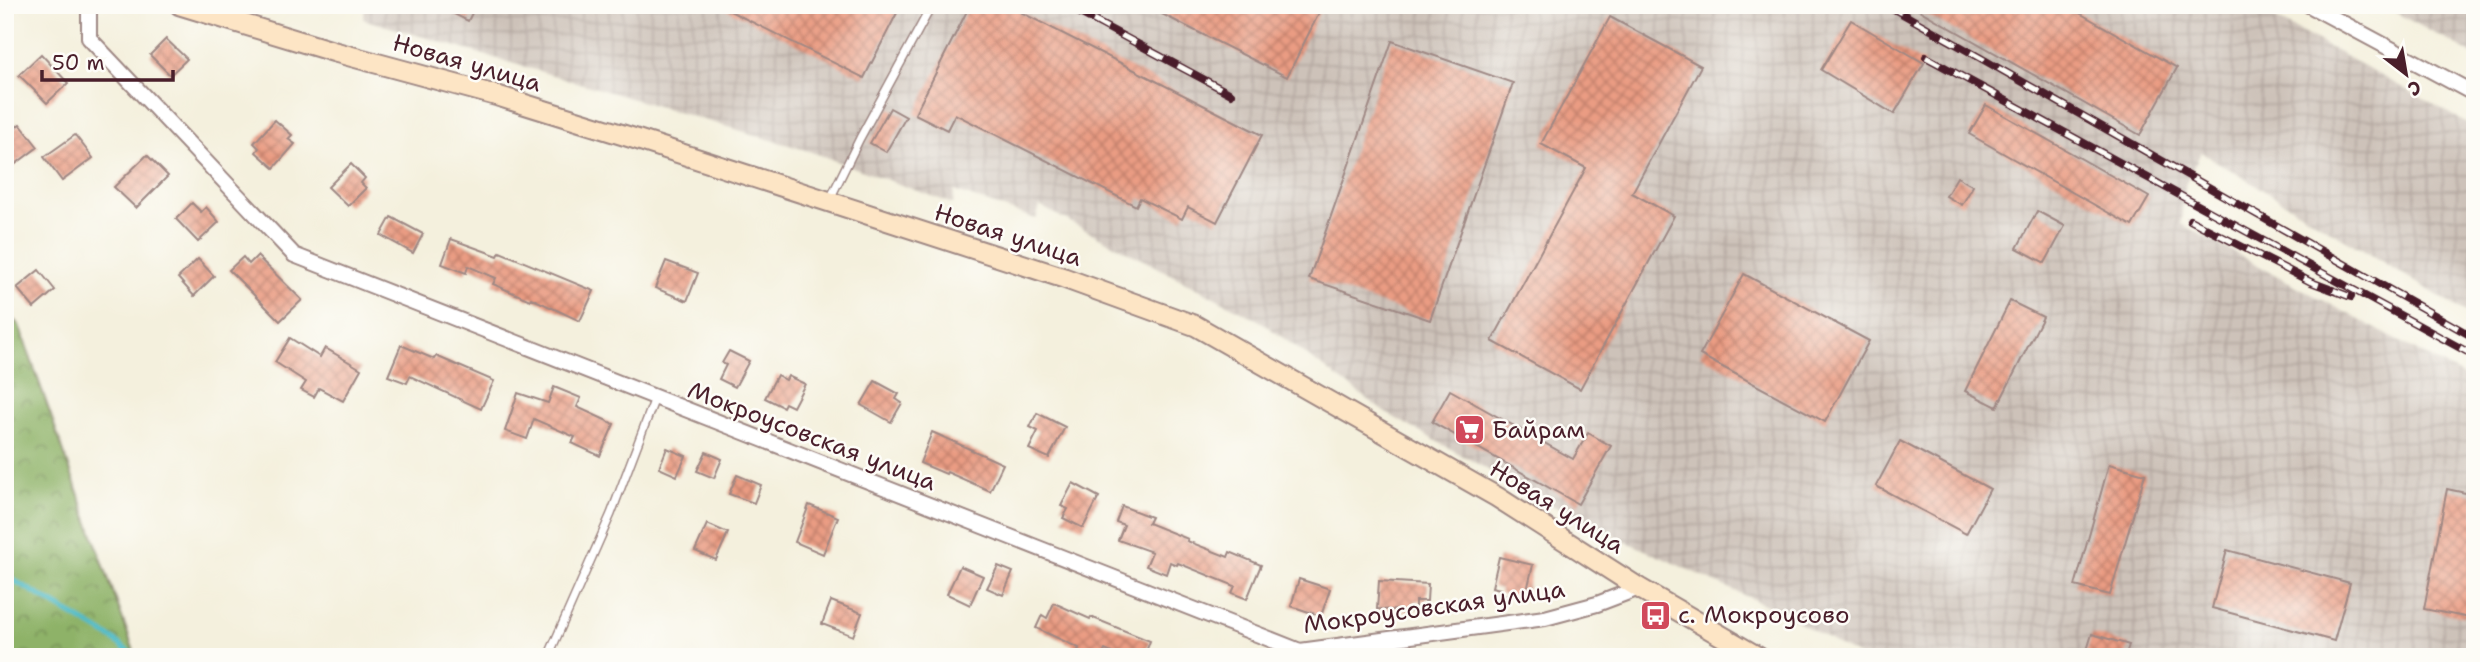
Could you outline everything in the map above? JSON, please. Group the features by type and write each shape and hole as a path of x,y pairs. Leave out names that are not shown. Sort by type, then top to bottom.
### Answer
{"main road":[{"name":"Новая улица","path":"180,5 335,52 498,96 636,139 1064,278 1196,326 1497,497 1639,588 1758,657"}],"street":[{"name":"Мокроусовская улица","path":"89,5 89,38 294,255 1300,651 1545,618 1597,604 1639,588"},
{"path":"2309,5 2475,94"}],"lane":[{"path":"829,202 860,138 932,5"},
{"path":"548,657 611,514 655,398"}],"shaded area":[{"path":"366,5 2251,5 2475,127 2475,318 2201,152 2184,187 2181,224 2475,382 2475,657 1860,657 1779,611 1579,520 1386,413 1260,321 1040,206 1036,219 954,191 953,204 809,151 363,19"},
{"path":"2381,5 2475,5 2475,55"}],"green space":[{"path":"5,312 19,325 136,657 5,657"}],"building":[{"path":"436,5 476,5 468,21"},
{"path":"718,5 901,5 864,78"},
{"path":"970,5 1007,5 1262,135 1217,222 1188,207 1182,219 1140,198 1136,206 955,114 947,130 915,114"},
{"path":"1144,5 1323,5 1287,77"},
{"path":"1910,5 2065,5 2177,68 2140,135"},
{"path":"1610,17 1701,66 1632,193 1674,216 1580,389 1492,341 1586,168 1541,144"},
{"path":"1851,20 1924,63 1894,114 1821,70"},
{"path":"166,39 187,59 170,75 150,55"},
{"path":"1392,41 1513,83 1430,320 1309,279"},
{"path":"41,54 68,83 47,103 19,75"},
{"path":"1986,105 2149,197 2132,226 1969,134"},
{"path":"890,108 906,117 886,152 870,143"},
{"path":"275,120 292,135 288,139 295,144 274,168 256,152 259,148 254,143"},
{"path":"20,124 38,147 5,172 5,136"},
{"path":"75,135 93,158 62,181 44,157"},
{"path":"147,155 168,176 136,208 114,187"},
{"path":"351,164 365,178 361,183 366,188 348,206 328,187"},
{"path":"1957,177 1973,186 1962,205 1946,196"},
{"path":"192,203 201,212 206,207 219,222 198,242 176,219"},
{"path":"2037,211 2065,226 2045,263 2017,248"},
{"path":"391,217 423,234 413,253 381,235"},
{"path":"451,239 498,256 500,252 594,291 580,321 493,284 496,278 468,266 466,273 442,264"},
{"path":"257,256 302,300 280,321 229,270 243,257 249,264"},
{"path":"198,259 214,276 194,296 178,278"},
{"path":"666,261 698,273 687,301 655,288"},
{"path":"39,270 55,290 34,308 17,288"},
{"path":"1744,274 1869,341 1825,422 1700,355"},
{"path":"2010,301 2043,317 1997,407 1965,391"},
{"path":"290,338 320,357 325,348 361,369 343,401 319,388 314,397 301,390 306,382 275,362"},
{"path":"401,345 434,359 436,356 494,381 481,409 410,376 407,383 388,376"},
{"path":"729,351 749,361 735,387 719,379 726,365 722,363"},
{"path":"777,375 786,380 788,376 805,384 793,407 785,403 783,407 765,398"},
{"path":"875,381 899,394 896,399 902,403 891,422 861,405"},
{"path":"554,387 581,398 577,407 614,424 600,456 572,443 575,437 534,419 527,439 505,431 518,393 548,403"},
{"path":"1450,390 1573,459 1588,433 1611,446 1578,504 1432,422"},
{"path":"1037,413 1065,427 1049,458 1029,449 1038,431 1030,427"},
{"path":"932,432 1003,464 990,491 920,463"},
{"path":"1900,441 1990,489 1966,534 1876,486"},
{"path":"667,448 686,456 677,476 659,468"},
{"path":"706,452 722,459 714,478 697,471"},
{"path":"2109,464 2145,474 2110,595 2075,586"},
{"path":"737,475 761,485 754,503 729,494"},
{"path":"1073,483 1099,497 1083,528 1063,518 1068,509 1061,506"},
{"path":"2447,489 2475,495 2475,619 2424,609"},
{"path":"809,505 838,517 823,554 795,542"},
{"path":"1122,506 1151,517 1148,523 1188,539 1187,541 1228,557 1230,552 1261,565 1247,599 1232,593 1235,586 1178,563 1177,565 1170,562 1166,574 1146,566 1152,552 1118,540 1124,525 1116,522"},
{"path":"707,524 728,533 716,560 695,551"},
{"path":"2227,550 2350,583 2334,641 2212,608"},
{"path":"1499,557 1533,565 1525,599 1499,593 1500,589 1492,587"},
{"path":"960,566 983,576 970,605 947,594"},
{"path":"998,566 1013,572 1003,595 987,588"},
{"path":"1299,579 1330,589 1321,616 1291,606"},
{"path":"1379,581 1428,584 1427,601 1415,601 1415,612 1377,609"},
{"path":"831,601 862,613 853,636 822,624"},
{"path":"1054,603 1150,641 1144,657 1121,657 1105,650 1102,657 1091,657 1078,652 1079,648 1036,628 1042,615 1047,618"},
{"path":"2092,634 2129,645 2125,657 2085,657"}],"waterway":[{"path":"5,575 113,639 135,657"}],"railway":[{"path":"1065,5 1231,94"},
{"path":"1887,5 2475,338"},
{"path":"1926,57 2475,356"},
{"path":"2190,220 2311,282 2351,297"}],"place":[{"name":"Байрам","path":"1469,430"},
{"name":"с. Мокроусово","path":"1655,615"}]}
